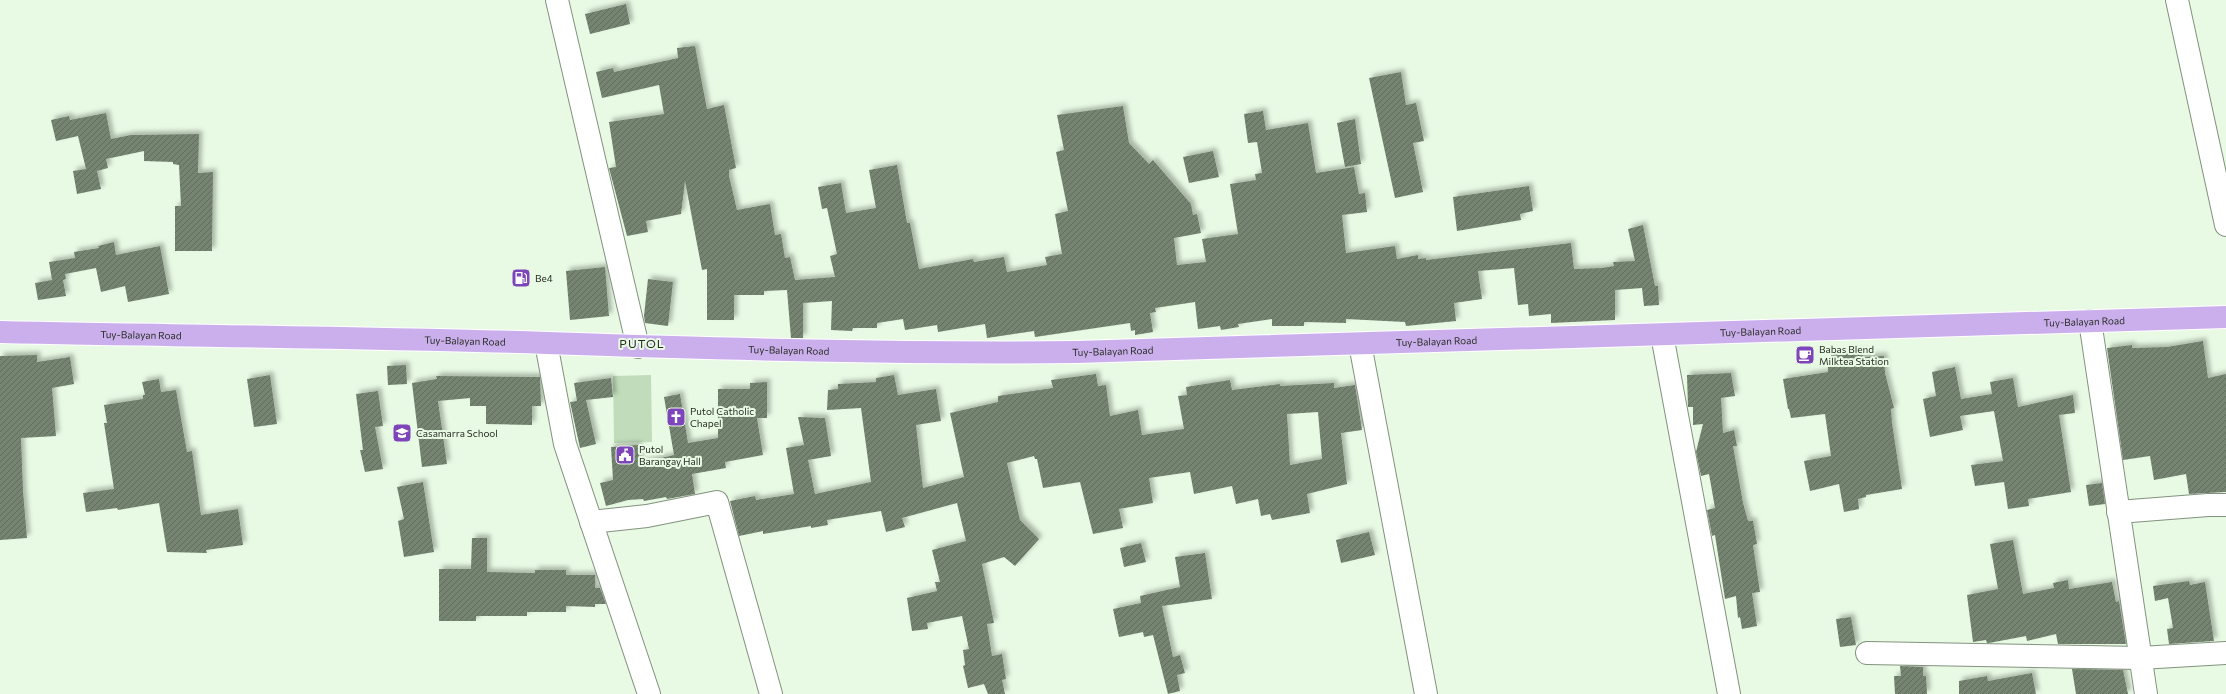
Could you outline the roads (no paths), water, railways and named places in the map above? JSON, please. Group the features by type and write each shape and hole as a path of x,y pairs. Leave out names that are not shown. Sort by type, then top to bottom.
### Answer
{"main road":[{"name":"Tuy-Balayan Road","path":"0,332 546,343 638,347 958,354 1360,344 2226,317"}],"street":[{"path":"557,0 638,347"},
{"path":"2176,0 2226,225"},
{"path":"2090,321 2146,694"},
{"path":"1662,335 1729,694"},
{"path":"546,343 565,444 649,694"},
{"path":"1360,344 1426,694"},
{"path":"591,522 647,516 717,502 771,694"},
{"path":"2118,512 2226,505"},
{"path":"1867,653 2140,658 2226,653"}],"place":[{"name":"Be4","path":"521,278"},
{"name":"Babas Blend Milktea Station","path":"1805,355"},
{"name":"Putol Catholic Chapel","path":"676,417"},
{"name":"Casamarra School","path":"402,433"},
{"name":"Putol Barangay Hall","path":"625,455"}],"district":[{"name":"PUTOL","path":"642,344"}]}
